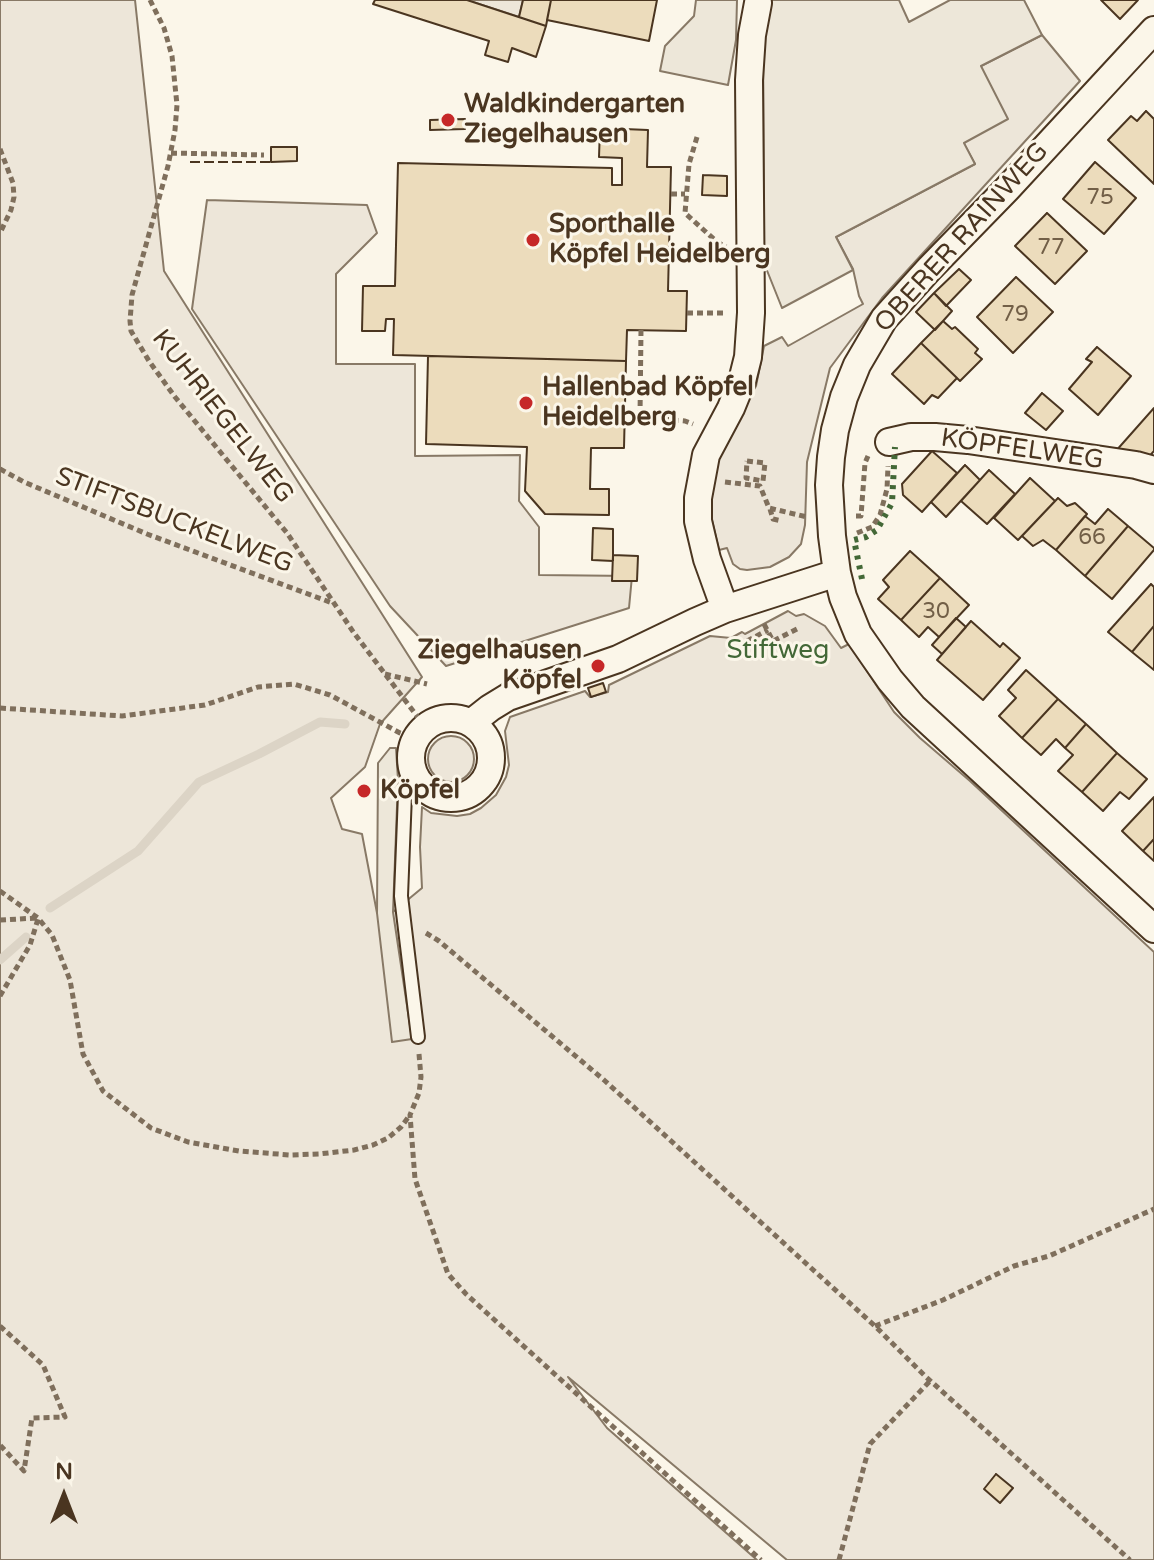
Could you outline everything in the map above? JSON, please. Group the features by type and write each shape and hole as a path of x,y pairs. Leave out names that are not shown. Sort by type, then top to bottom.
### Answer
{"street":[{"path":"725,609 707,559 698,521 700,480 706,455 731,408 748,357 751,321 749,80 752,35 759,2"},
{"name":"OBERER RAINWEG","path":"837,573 829,485 831,457 844,397 870,340 908,291 1154,30"},
{"name":"KÖPFELWEG","path":"889,442 923,437 968,440 1154,470"},
{"path":"471,723 508,697 618,659 725,609 837,573 858,634 913,707 1154,929"},
{"path":"443,719 471,723 484,736 490,750 488,773 479,786 459,797 444,797 429,792 418,781 411,758 421,733 443,719"}],"lane":[{"path":"414,773 405,794 401,896 418,1037"}],"path":[{"name":"KUHRIEGELWEG","path":"150,0 164,28 174,62 177,105 171,153 132,295 131,331 175,397 287,533 421,733"},
{"path":"697,137 689,164 685,213 717,242 734,250 750,252"},
{"path":"0,149 13,183 14,197 0,233"},
{"path":"171,153 264,155"},
{"path":"671,194 685,194"},
{"path":"687,313 709,313"},
{"path":"641,330 640,417 685,421 717,432"},
{"path":"832,536 859,532 877,522 886,498 889,442"},
{"path":"700,480 753,482 763,481 765,463 747,461 746,478 753,482 760,486 773,519 782,521"},
{"name":"STIFTSBUCKELWEG","path":"0,469 147,534 336,605"},
{"path":"769,508 809,517"},
{"path":"773,641 799,628"},
{"path":"747,641 768,630"},
{"path":"384,674 427,684"},
{"path":"0,708 122,716 205,705 258,687 294,684 330,695 400,733 421,733"},
{"path":"0,891 38,918 52,935 70,980 83,1054 103,1091 151,1128 188,1142 239,1151 290,1155 354,1150 373,1145 388,1138 410,1115 419,1093 421,1077 418,1037"},
{"path":"0,920 38,918"},
{"path":"0,996 30,945 38,918"},
{"path":"404,923 439,941 604,1080 875,1326 930,1381 1130,1560"},
{"path":"410,1115 415,1179 448,1274 466,1294 761,1560"},
{"path":"875,1326 943,1300 1014,1266 1049,1256 1154,1209"},
{"path":"0,1326 43,1365 65,1417 32,1418 24,1471 0,1445"},
{"path":"839,1560 870,1444 930,1381"}],"green space":[{"name":"Stiftweg","path":"0,0 135,0 164,271 422,677 380,724 365,767 331,798 342,829 362,834 377,913 393,912 422,888 422,807 431,813 470,814 496,795 509,765 505,731 510,717 585,691 590,697 608,692 609,685 710,636 731,638 742,632 745,634 788,611 796,616 804,614 825,626 841,648 849,644 894,712 1154,952 1154,1560 787,1560 568,1377 607,1428 757,1560 0,1560"},
{"path":"467,0 523,0 519,17"},
{"path":"1042,35 1080,81 882,298 830,368 807,462 805,525 801,544 789,557 770,567 740,569 733,564 727,548 719,550 711,516 711,487 720,450 756,386 764,346 782,337 788,346 863,304 853,269 836,237 975,164 964,144 981,66"},
{"path":"207,200 367,205 377,233 336,274 336,364 415,364 415,456 520,455 519,501 539,527 539,575 632,576 629,608 446,666 390,606 192,309"},
{"path":"451,736 468,742 474,759 468,776 451,782 434,776 428,759 434,742"}],"shaded area":[{"path":"696,0 737,0 736,40 728,85 660,71 665,46 694,16"},
{"path":"771,0 899,0 909,22 950,0 1024,0 1042,35 981,66 1008,119 964,143 975,164 836,237 853,270 782,308 764,263 763,35"},
{"name":"Köpfel","path":"390,748 396,748 398,780 393,912 412,1039 392,1042 377,913 378,763"}],"building":[{"path":"375,0 467,0 546,26 536,57 512,48 508,62 485,55 489,41 373,4"},
{"path":"523,0 551,0 546,26 519,17"},
{"path":"551,0 657,0 649,41 547,20"},
{"path":"1101,0 1138,0 1120,19"},
{"path":"1146,111 1154,119 1154,184 1108,140 1131,116 1137,121"},
{"path":"465,119 465,129 430,130 430,120"},
{"name":"Sporthalle Köpfel Heidelberg","path":"600,128 648,130 647,167 671,167 668,291 687,291 686,331 627,330 626,361 393,355 394,319 386,319 385,331 362,331 363,286 395,286 398,163 612,168 612,185 622,185 622,158 599,157"},
{"path":"271,147 297,147 297,161 271,162"},
{"path":"1095,162 1136,198 1104,234 1063,199"},
{"path":"703,175 727,176 727,196 702,195"},
{"path":"1047,213 1087,251 1055,284 1015,246"},
{"path":"959,269 971,280 946,306 934,293"},
{"path":"1016,277 1053,312 1013,353 977,317"},
{"path":"934,293 952,311 935,330 916,312"},
{"path":"943,321 952,329 955,327 978,349 975,353 982,359 960,381 921,343"},
{"path":"921,343 957,378 938,398 932,395 924,404 892,374"},
{"path":"1097,347 1131,376 1098,415 1069,389 1092,362 1086,359"},
{"name":"Hallenbad Köpfel Heidelberg","path":"428,356 626,361 624,448 591,448 590,489 609,489 609,515 545,514 525,491 527,447 426,444"},
{"path":"1042,393 1063,411 1046,430 1025,413"},
{"path":"1154,408 1154,451 1147,459 1115,452"},
{"path":"932,451 957,473 922,512 903,495 902,484"},
{"path":"965,465 980,480 946,517 931,502"},
{"path":"989,470 1015,494 987,524 961,501"},
{"path":"1030,478 1055,501 1018,540 994,518"},
{"path":"1058,498 1067,506 1075,503 1087,514 1056,550 1043,540 1033,546 1022,536"},
{"path":"1108,509 1128,526 1085,576 1056,550 1085,516 1095,524"},
{"path":"1128,526 1154,550 1112,599 1085,576"},
{"path":"593,528 613,529 613,561 592,560"},
{"path":"910,551 940,578 901,620 878,599 889,587 883,580"},
{"path":"613,555 638,556 637,581 612,581"},
{"path":"940,578 969,605 939,637 928,627 919,637 901,620"},
{"path":"1151,584 1154,587 1154,626 1132,652 1108,632"},
{"path":"956,618 966,627 942,654 932,645"},
{"path":"971,621 1000,647 1003,643 1020,658 983,700 937,660"},
{"path":"1154,626 1154,670 1132,652"},
{"path":"1026,670 1058,699 1022,738 999,716 1016,698 1008,690"},
{"path":"603,683 606,692 591,697 588,688"},
{"path":"1058,699 1086,724 1065,748 1056,739 1041,755 1022,738"},
{"path":"1086,724 1117,753 1082,792 1058,771 1073,755 1065,748"},
{"path":"1117,753 1147,779 1129,799 1120,792 1103,811 1082,792"},
{"path":"1154,797 1154,839 1143,851 1122,831"},
{"path":"1154,839 1154,861 1143,851"},
{"path":"996,1474 1013,1488 1000,1503 984,1489"}],"waterway":[{"path":"50,908 138,851 199,782 320,722 345,724"},
{"path":"0,960 26,937"}],"hedge":[{"path":"862,579 854,540 877,530 892,503 895,447"}],"fence":[{"path":"190,162 271,162"}],"place":[{"name":"Waldkindergarten Ziegelhausen","path":"448,120"},
{"name":"Sporthalle Köpfel Heidelberg","path":"533,240"},
{"name":"Hallenbad Köpfel Heidelberg","path":"526,403"},
{"name":"Ziegelhausen Köpfel","path":"598,666"},
{"name":"Köpfel","path":"364,791"}]}
